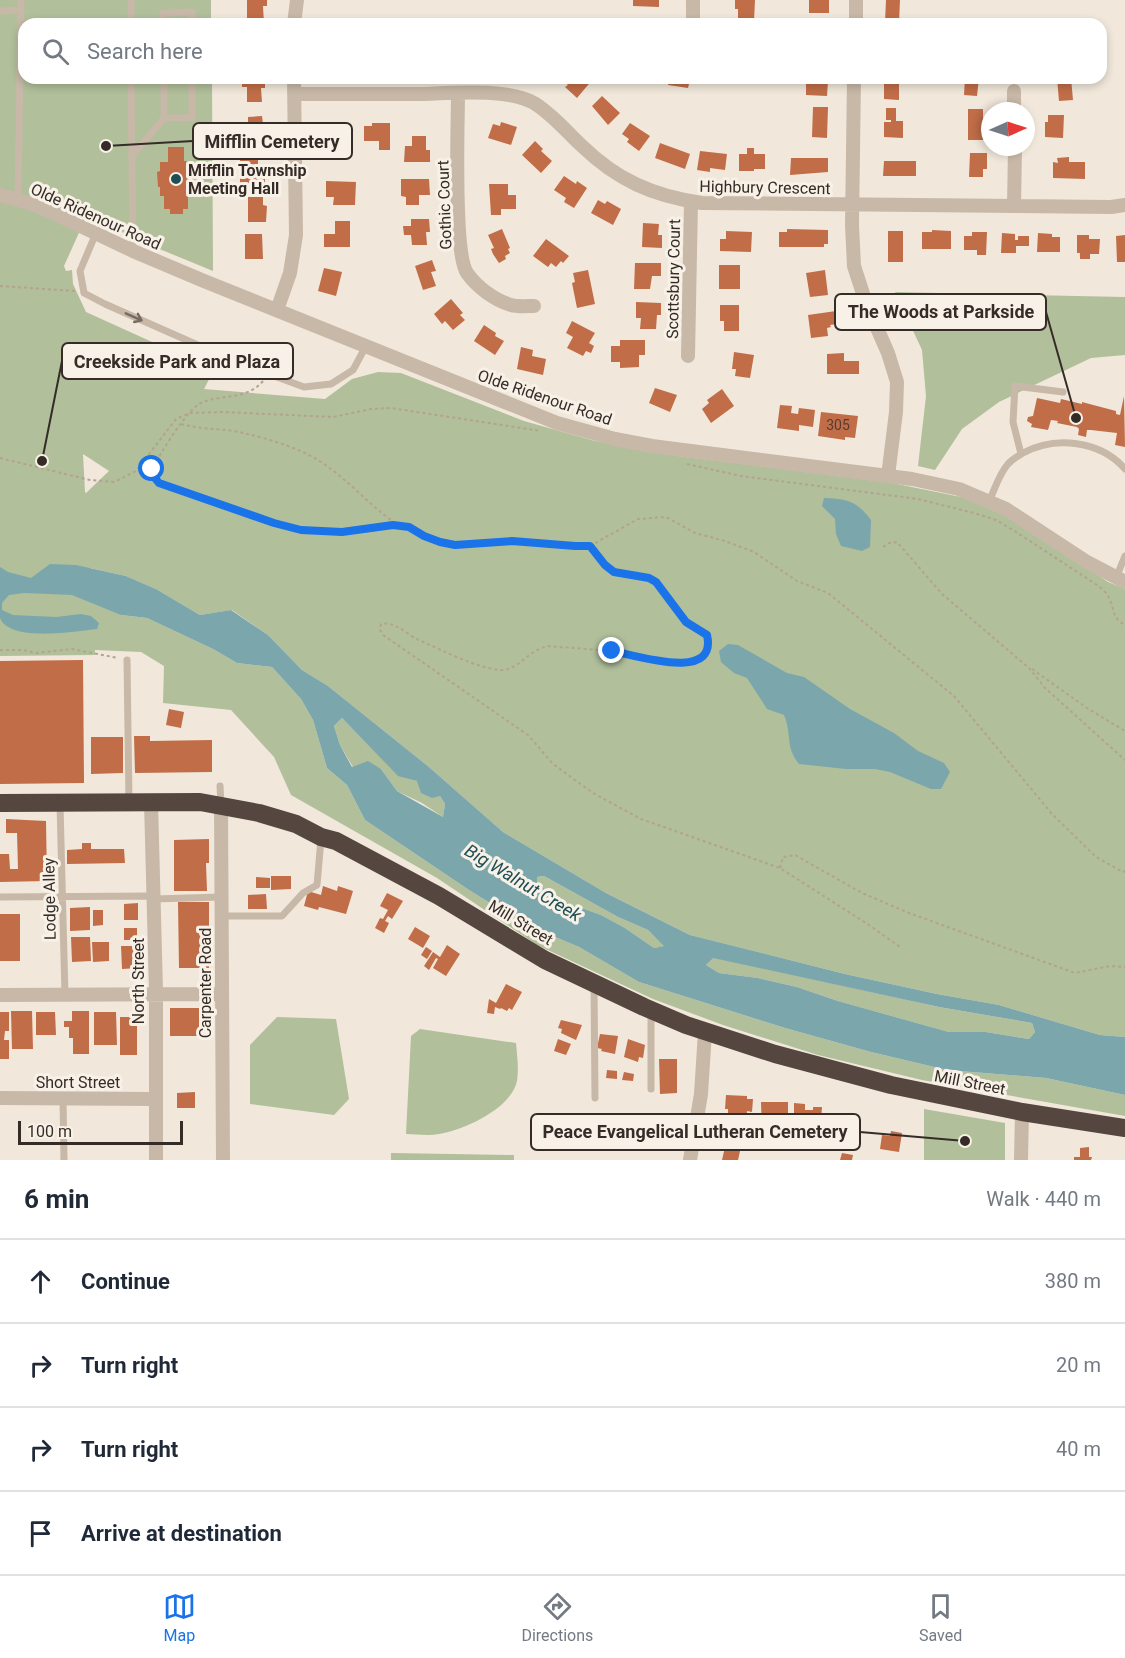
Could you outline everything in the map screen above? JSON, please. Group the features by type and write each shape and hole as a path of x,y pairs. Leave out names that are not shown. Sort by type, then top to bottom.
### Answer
{"highway":[{"name":"Mill Street","path":"0,803 200,802 259,813 296,824 321,837 336,841 407,878 546,960 651,1010 705,1032 775,1054 891,1085 1022,1112 1125,1128"}],"street":[{"path":"295,18 297,0"},
{"path":"693,0 693,18"},
{"path":"856,0 856,18"},
{"path":"277,310 290,273 296,235 294,84"},
{"path":"854,84 852,245 854,266 897,382 896,412 888,476"},
{"path":"1014,91 1014,102"},
{"name":"Gothic Court","path":"458,93 460,253 465,271 477,285 493,296 512,305 534,306"},
{"name":"Highbury Crescent","path":"294,94 493,93 534,104 546,112 602,165 649,191 691,202 1111,207 1125,205"},
{"path":"1014,206 1015,156"},
{"name":"Olde Ridenour Road","path":"0,195 65,218 133,250 542,417 615,439 652,446 935,483 989,501 1005,509 1087,562 1121,580"},
{"name":"Scottsbury Court","path":"688,356 691,202"},
{"name":"North Street","path":"151,802 156,1160"},
{"name":"Carpenter Road","path":"221,805 223,1160"},
{"path":"0,995 221,994"},
{"path":"690,1160 701,1094 705,1032"},
{"name":"Short Street","path":"0,1098 156,1099"},
{"path":"1020,1160 1022,1112"}],"lane":[{"path":"21,0 21,18"},
{"path":"131,0 131,18"},
{"path":"0,11 21,10"},
{"path":"164,18 164,13 192,12 192,18"},
{"path":"18,200 20,84"},
{"path":"131,84 133,250"},
{"path":"132,156 164,118 164,84"},
{"path":"164,118 192,118 192,84"},
{"path":"96,233 80,271 84,293 248,366 304,387 331,384 353,370 366,346"},
{"path":"1021,454 1013,422 1015,386 1063,392"},
{"path":"989,501 1008,464 1021,454 1047,444 1081,444 1108,455 1125,469"},
{"path":"1121,580 1125,556"},
{"path":"127,660 129,802"},
{"path":"220,786 221,805"},
{"name":"Lodge Alley","path":"60,802 65,995"},
{"path":"221,916 282,916 303,893 317,885 321,837"},
{"path":"0,897 221,897"},
{"path":"594,984 596,1098"},
{"path":"651,1010 651,1089"},
{"path":"63,1098 64,1160"}],"path":[{"path":"0,286 84,290"},
{"path":"269,374 258,387 243,396 217,398 200,403 181,424 152,469 159,483 274,523 301,530 342,532 399,526 409,527 432,539 455,545 512,541 590,546 638,519 666,517 694,533 725,540 754,552 797,581 828,593 954,696 1052,814 1096,858 1125,871"},
{"path":"0,458 104,483 114,482 136,471 176,419 190,413 223,412 333,417 371,409 391,408 542,431"},
{"path":"181,424 201,429 243,433 307,454 350,483 382,514 399,526"},
{"path":"684,463 741,476 918,499 996,520 1098,585 1108,596 1114,616 1125,625"},
{"path":"883,547 897,542 942,594 1029,668 1125,731"},
{"path":"590,546 605,565 614,572 649,578 656,582 686,622 707,635 708,650 702,657 683,664 599,649 548,646 538,648 509,670 499,670 436,648 387,623 381,624 380,630 383,635 528,735 553,764 593,793 641,819 780,868 869,924 880,935 900,947"},
{"path":"0,650 23,650 36,653 72,650 127,660"},
{"path":"1029,668 1045,688 1125,760"},
{"path":"780,868 783,857 795,855 862,893 900,909 1076,973 1110,966 1125,967"}],"green space":[{"path":"0,0 211,0 211,18 18,18 18,84 212,84 213,271 140,241 87,215 64,266 66,271 72,270 73,284 86,312 214,370 204,389 325,399 352,379 378,372 401,373 524,421 595,441 678,456 892,483 961,497 1016,520 1108,582 1125,589 1125,1037 1100,1035 999,1005 845,974 690,935 606,893 503,832 429,767 328,686 302,670 268,635 232,610 200,615 156,589 126,576 90,568 121,615 147,618 237,663 272,667 301,699 313,720 327,768 347,785 365,820 522,923 579,947 639,982 785,1028 947,1070 1046,1078 1125,1095 1125,1116 922,1080 818,1055 723,1025 653,999 537,945 437,878 291,795 274,757 231,710 163,703 164,666 141,652 95,650 95,655 0,656","holes":["83,454 109,471 85,492"]},
{"path":"895,292 1125,297 1125,355 1091,358 999,402 962,429 935,470 918,466 926,396 922,350"},
{"path":"342,718 398,775 417,781 440,796 445,804 443,817 422,803 397,791 381,769 353,767 340,745 334,726"},
{"path":"544,876 618,917 648,930 665,946 654,948 601,915 568,903 537,884 537,877"},
{"path":"713,957 939,1007 1032,1023 1035,1032 1029,1039 986,1032 949,1032 797,987 758,978 719,973 706,965"},
{"path":"277,1017 336,1019 349,1099 334,1115 250,1104 250,1045"},
{"path":"420,1029 516,1043 518,1076 513,1091 506,1101 473,1123 449,1132 435,1135 406,1134 411,1036"},
{"path":"924,1109 1005,1123 1005,1160 924,1160"},
{"path":"391,1153 514,1155 514,1160 391,1160"}],"water":[{"path":"824,498 851,502 866,514 871,520 870,547 862,551 841,546 836,534 835,519 822,506"},
{"name":"Big Walnut Creek","path":"50,564 76,565 126,576 156,589 200,615 231,610 268,635 302,670 328,686 429,767 503,832 606,893 690,935 845,974 999,1005 1100,1035 1125,1037 1125,1095 1046,1078 947,1070 785,1028 639,982 579,947 522,923 365,820 347,785 327,768 313,720 301,699 272,667 237,663 147,618 121,615 72,595 24,593 9,595 2,603 2,610 13,615 56,617 81,614 91,616 99,623 97,629 45,634 17,631 6,626 0,618 0,567 8,572 31,578","holes":["342,718 398,776 417,781 421,793 432,798 440,796 445,804 443,817 397,791 381,769 368,761 352,767 340,745 334,726","544,876 618,917 648,930 664,946 654,948 601,915 568,903 537,884 537,877","713,958 939,1007 1032,1023 1035,1032 1029,1039 986,1032 949,1032 797,987 758,978 719,973 706,965"]},
{"path":"728,644 738,645 787,673 804,677 850,709 894,733 918,751 944,763 950,772 941,789 931,789 890,772 875,769 846,769 799,764 790,746 784,715 767,709 747,678 734,673 721,662 719,651"}],"building":[{"path":"247,0 267,0 267,6 263,6 264,18 247,18"},
{"path":"633,0 659,0 659,7 633,6"},
{"path":"735,0 755,0 754,18 738,18 738,9 735,9"},
{"path":"809,0 829,0 829,13 809,13"},
{"path":"886,0 900,0 899,18 885,18"},
{"path":"242,84 265,84 265,88 261,88 262,102 247,102 247,87 242,87"},
{"path":"589,84 577,98 565,87"},
{"path":"668,84 689,84 688,88"},
{"path":"806,84 828,84 827,96 806,95"},
{"path":"884,84 899,84 899,100 884,99"},
{"path":"965,84 978,84 977,96 964,95"},
{"path":"1058,84 1072,84 1073,100 1059,101"},
{"path":"602,96 620,113 608,125 592,106"},
{"path":"813,107 828,107 827,138 812,137"},
{"path":"886,108 896,108 896,121 903,121 903,138 884,137 884,122 891,122 891,120 886,120"},
{"path":"968,109 981,109 981,140 968,140"},
{"path":"1048,115 1064,115 1063,138 1045,137 1045,122 1048,122"},
{"path":"262,116 265,141 248,142 248,117"},
{"path":"334,122 346,122 346,154 334,154 334,160 326,160 326,129 334,129"},
{"path":"501,122 517,127 511,145 488,138 493,124 500,126"},
{"path":"372,123 390,123 390,150 379,150 379,141 364,141 364,126 372,126"},
{"path":"630,123 650,136 639,151 627,142 629,139 622,134"},
{"path":"412,136 426,136 426,150 430,150 430,162 404,162 405,146 412,146"},
{"path":"535,141 543,149 541,151 552,161 541,173 522,155"},
{"path":"660,143 690,154 685,169 655,158"},
{"name":"Mifflin Township Meeting Hall","path":"168,147 184,147 184,161 192,161 194,187 192,187 192,196 188,196 188,209 183,209 183,214 170,214 170,209 164,209 164,196 160,196 157,172 160,171 160,162 168,162"},
{"path":"747,148 754,148 754,154 765,154 765,169 739,171 739,154 747,154"},
{"path":"700,151 727,154 725,170 710,168 710,172 697,170"},
{"path":"970,153 981,153 981,156 987,156 987,169 983,169 983,177 969,177"},
{"path":"1069,157 1069,162 1085,162 1085,179 1053,178 1053,162 1058,163 1057,158"},
{"path":"791,158 828,158 828,172 790,175"},
{"path":"240,159 258,159 258,172 265,172 265,184 240,184"},
{"path":"884,161 916,161 916,176 883,176"},
{"path":"564,176 587,188 574,208 564,202 566,198 554,190"},
{"path":"401,179 429,179 430,195 419,195 419,205 406,205 406,197 401,196"},
{"path":"326,181 356,182 355,205 333,205 334,197 326,197"},
{"path":"489,184 508,184 508,195 516,195 516,209 501,209 501,215 491,215"},
{"path":"248,197 263,197 263,205 267,206 266,222 248,222"},
{"path":"598,200 605,204 607,201 621,209 613,225 591,213"},
{"path":"411,219 429,219 430,232 426,232 427,245 412,245 411,235 404,235 403,226 411,226"},
{"path":"335,221 350,221 350,247 324,247 324,234 335,234"},
{"path":"643,223 659,224 658,235 662,235 662,248 642,247"},
{"path":"502,229 510,253 499,263 491,249 494,248 488,235"},
{"path":"787,229 828,230 828,244 824,244 824,247 779,247 779,232 787,232"},
{"path":"932,230 951,231 951,249 922,249 922,232 932,232"},
{"path":"726,231 752,232 751,252 720,251 720,239 726,239"},
{"path":"888,231 903,231 903,262 888,262"},
{"path":"972,232 987,232 986,255 977,255 977,250 964,250 964,236 972,236"},
{"path":"1002,233 1015,234 1015,240 1018,240 1018,236 1029,236 1029,246 1016,246 1016,253 1001,253"},
{"path":"1038,233 1060,237 1060,252 1037,252"},
{"path":"245,234 262,234 263,259 245,259"},
{"path":"1077,235 1089,235 1089,239 1100,239 1099,254 1090,254 1090,259 1080,259 1080,253 1077,253"},
{"path":"1125,235 1125,262 1117,262 1116,236"},
{"path":"546,239 569,256 556,267 551,263 548,267 533,256"},
{"path":"432,260 436,271 431,272 436,286 423,290 415,266"},
{"path":"635,263 661,263 661,276 652,276 650,289 634,289"},
{"path":"719,265 740,265 740,289 719,289"},
{"path":"324,268 342,272 336,296 318,291"},
{"path":"588,270 595,304 577,308 572,283 575,282 573,273"},
{"path":"825,270 828,295 810,297 806,273"},
{"path":"451,299 463,313 460,315 465,320 453,330 445,321 442,324 434,314"},
{"path":"636,302 661,303 661,315 657,315 656,329 640,329 641,318 636,318"},
{"path":"720,305 739,305 739,331 724,331 724,321 720,321"},
{"path":"836,311 837,324 827,328 828,336 811,338 808,315"},
{"path":"572,321 595,333 589,343 594,346 591,353 586,351 583,356 567,348 573,337 566,333"},
{"path":"484,325 504,341 495,355 474,341"},
{"path":"620,340 645,340 645,355 639,355 639,367 620,368 620,362 611,362 611,346 620,346"},
{"path":"521,347 533,350 532,356 546,359 543,375 517,369"},
{"path":"734,352 754,355 750,378 735,376 736,369 732,369"},
{"path":"844,353 844,361 859,361 859,374 827,374 827,354"},
{"path":"655,388 677,395 670,412 649,403"},
{"path":"722,389 734,406 711,423 702,409 709,403 707,400"},
{"path":"1124,396 1125,447 1115,445 1117,433 1087,430 1086,437 1078,435 1077,427 1057,423 1058,421 1051,420 1048,430 1031,427 1032,424 1027,421 1028,417 1033,416 1037,398 1060,403 1061,399 1082,404 1082,402 1116,411 1116,414 1120,415"},
{"path":"780,405 792,406 791,413 798,414 799,408 815,410 813,427 799,425 799,431 777,428"},
{"path":"821,412 858,416 855,438 845,437 845,440 818,436"},
{"path":"83,660 84,783 0,784 0,661"},
{"path":"169,709 184,712 181,728 166,725"},
{"path":"134,736 150,736 150,741 212,740 212,772 135,773"},
{"path":"91,737 123,737 123,773 91,774"},
{"path":"6,819 46,821 47,881 0,882 0,854 9,854 10,869 18,869 17,833 6,833"},
{"path":"209,839 209,863 206,863 207,891 174,891 174,840"},
{"path":"82,843 91,843 91,849 124,849 125,863 67,864 67,850 82,849"},
{"path":"271,876 291,876 291,889 271,890"},
{"path":"256,877 270,878 270,888 256,888"},
{"path":"323,886 337,891 338,886 353,891 346,914 319,907 318,910 304,906 308,891 321,895"},
{"path":"387,893 403,901 392,919 388,916 385,921 389,923 384,933 375,928 380,918 383,919 388,910 380,906"},
{"path":"266,894 267,909 248,909 248,895"},
{"path":"178,902 209,902 209,968 179,968"},
{"path":"138,903 138,920 124,920 124,904"},
{"path":"90,907 90,930 70,931 70,908"},
{"path":"93,910 103,910 103,925 93,926"},
{"path":"0,914 20,914 20,961 0,961"},
{"path":"415,927 430,936 423,948 408,939"},
{"path":"124,928 137,928 137,940 124,940"},
{"path":"71,937 90,937 91,961 72,962"},
{"path":"92,942 109,942 109,961 93,962"},
{"path":"447,945 460,954 446,976 433,968 438,959 436,958 429,970 424,966 433,952 440,957"},
{"path":"121,946 137,946 138,968 122,969"},
{"path":"426,947 432,951 427,959 421,955"},
{"path":"506,984 522,992 512,1010 509,1008 507,1011 495,1007 494,1014 487,1013 489,999 496,1003"},
{"path":"170,1008 199,1008 199,1036 170,1036"},
{"path":"11,1011 32,1011 33,1049 12,1049"},
{"path":"72,1011 89,1011 89,1054 73,1054 73,1038 69,1038 69,1027 64,1027 64,1021 72,1021"},
{"path":"0,1012 9,1012 9,1031 5,1031 4,1040 9,1040 9,1059 0,1059"},
{"path":"36,1012 55,1012 56,1035 36,1035"},
{"path":"94,1012 116,1012 117,1045 94,1045"},
{"path":"120,1017 137,1017 137,1055 120,1055"},
{"path":"561,1020 582,1025 576,1040 561,1033 562,1029 558,1028"},
{"path":"600,1034 618,1036 615,1054 597,1048"},
{"path":"558,1039 571,1044 566,1055 554,1051"},
{"path":"628,1039 645,1045 643,1058 639,1057 638,1062 624,1057"},
{"path":"659,1059 677,1059 677,1093 660,1094"},
{"path":"607,1070 617,1071 617,1079 606,1078"},
{"path":"624,1072 634,1074 633,1081 622,1080"},
{"path":"195,1092 195,1108 177,1108 177,1093"},
{"path":"726,1095 747,1096 747,1099 753,1099 752,1112 747,1111 746,1131 725,1130 726,1114 728,1114 728,1109 725,1109"},
{"path":"761,1102 788,1102 788,1125 779,1125 779,1134 762,1134"},
{"path":"794,1103 805,1104 805,1110 822,1107 821,1120 816,1122 814,1131 804,1131 804,1125 794,1125"},
{"path":"653,1120 666,1123 661,1151 648,1149"},
{"path":"891,1131 902,1133 899,1152 880,1149 882,1135 890,1136"},
{"path":"725,1147 740,1151 738,1160 722,1160"},
{"path":"1089,1147 1091,1160 1074,1160 1074,1157 1080,1157 1080,1148"},
{"path":"842,1153 853,1155 852,1160 840,1160"}],"place":[{"name":"Mifflin Cemetery","path":"106,146"},
{"name":"Mifflin Township Meeting Hall","path":"176,179"},
{"name":"The Woods at Parkside","path":"1076,418"},
{"name":"Creekside Park and Plaza","path":"42,461"},
{"name":"Peace Evangelical Lutheran Cemetery","path":"965,1141"}],"route":[{"path":"152,469 159,483 274,523 301,530 342,532 393,525 409,527 424,536 455,545 512,541 590,546 605,565 614,572 623,575 637,575 656,582 677,613 686,622 707,635 709,643 708,650 702,657 683,664 612,651"}]}
